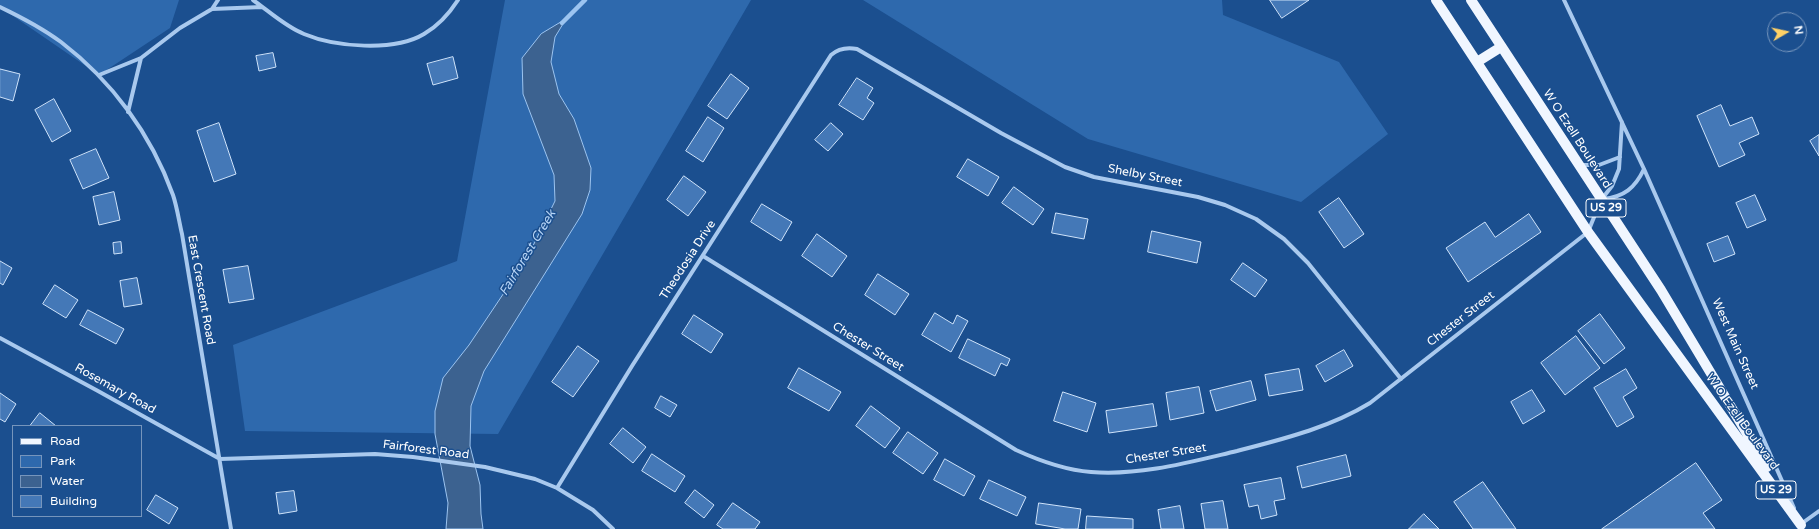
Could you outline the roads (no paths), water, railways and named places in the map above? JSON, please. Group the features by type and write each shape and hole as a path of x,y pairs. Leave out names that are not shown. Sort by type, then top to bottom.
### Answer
{"main road":[{"name":"W O Ezell Boulevard","path":"1436,0 1588,232 1802,527"},
{"name":"W O Ezell Boulevard","path":"1471,0 1661,290 1802,527"},
{"path":"1476,62 1501,47"}],"street":[{"path":"99,75 141,58 180,28 212,9 218,0"},
{"path":"254,0 289,27 318,39 348,46 405,42 423,35 452,11 458,0"},
{"name":"West Main Street","path":"1564,0 1644,169 1802,527"},
{"name":"East Crescent Road","path":"0,7 30,22 60,41 99,75 140,127 159,160 173,196 182,234 231,529"},
{"path":"212,9 263,7"},
{"name":"Theodosia Drive","path":"557,488 632,366 831,55 842,49"},
{"name":"Shelby Street","path":"842,49 857,49 1001,133 1065,167 1094,177 1198,197 1225,205 1256,219 1284,239 1308,263 1401,379"},
{"path":"128,112 141,58"},
{"name":"West Main Street","path":"1601,200 1612,186 1619,169 1622,122"},
{"path":"1578,165 1599,165 1620,157"},
{"path":"1601,200 1615,198 1628,192 1638,182 1644,169"},
{"name":"Chester Street","path":"703,256 1016,450 1040,461 1065,468 1091,472 1118,472 1156,469 1275,441 1339,420 1370,403 1588,232 1601,200"},
{"name":"Rosemary Road","path":"0,338 98,390 220,460"},
{"name":"Fairforest Road","path":"220,460 375,454 436,460 485,467 535,479 557,488 593,510 613,529"},
{"path":"1802,527 1819,511"}],"water":[{"path":"566,19 555,37 551,62 559,94 574,119 591,168 590,190 582,214 484,371 471,406 470,446 480,485 483,529 446,529 448,503 435,434 435,411 443,378 469,345 526,260 555,201 554,175 523,94 522,58 541,34"}],"waterway":[{"name":"Fairforest Creek","path":"562,23 585,0"}]}
